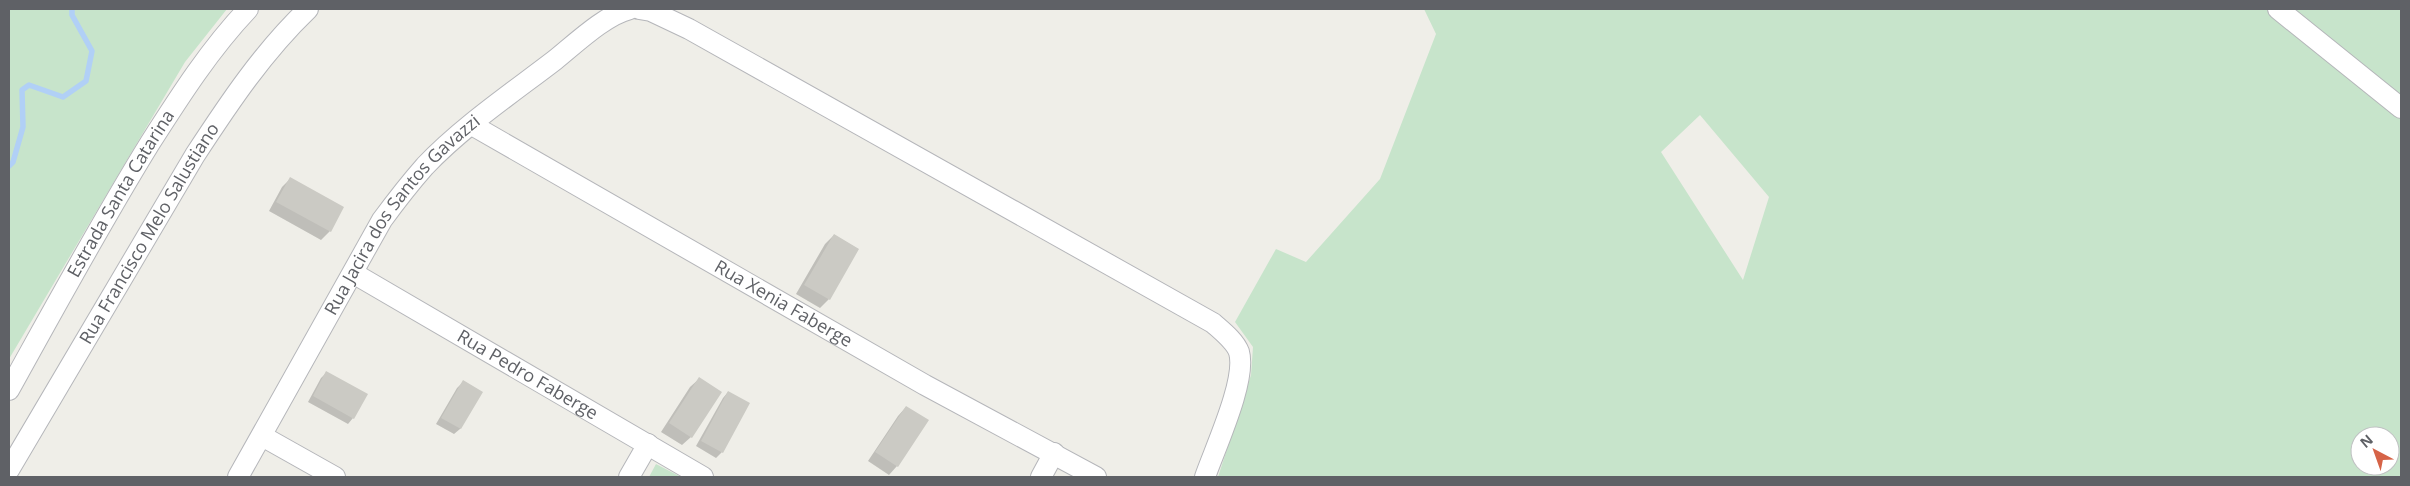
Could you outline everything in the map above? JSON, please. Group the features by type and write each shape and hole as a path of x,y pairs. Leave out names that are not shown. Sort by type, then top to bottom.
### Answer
{"street":[{"name":"Estrada Santa Catarina","path":"9,390 111,205 200,66 248,9"},
{"name":"Rua Francisco Melo Salustiano","path":"9,470 211,132 268,51 308,9"},
{"name":"Rua Jacira dos Santos Gavazzi","path":"238,477 382,220 401,194 427,165 472,125 575,44 621,12 630,9"},
{"path":"638,9 651,11 689,29 1213,323 1231,340 1238,351 1241,368 1236,390 1205,477"},
{"path":"2278,9 2401,108"},
{"name":"Rua Xenia Faberge","path":"472,125 917,380 1096,477"},
{"name":"Rua Pedro Faberge","path":"353,273 703,477"},
{"path":"262,436 335,477"},
{"path":"629,477 648,444"},
{"path":"1041,477 1054,453"}],"green space":[{"path":"9,9 227,9 185,62 9,359"},
{"path":"1424,9 2401,9 2401,477 1218,477 1251,375 1253,347 1235,322 1276,249 1306,262 1380,179 1436,34","holes":["1700,115 1769,197 1743,280 1661,152"]},
{"path":"656,464 681,477 649,477"}],"building":[{"path":"290,177 344,207 331,232 276,202"},
{"path":"834,234 859,249 830,300 804,285"},
{"path":"326,371 368,394 354,419 313,396"},
{"path":"699,377 722,392 692,438 669,423"},
{"path":"463,380 483,392 461,429 441,418"},
{"path":"728,391 750,403 723,453 701,441"},
{"path":"906,406 929,420 898,467 875,452"}],"waterway":[{"path":"9,166 13,162 23,127 22,90 29,85 63,97 86,81 92,51 72,15 72,9"}]}
